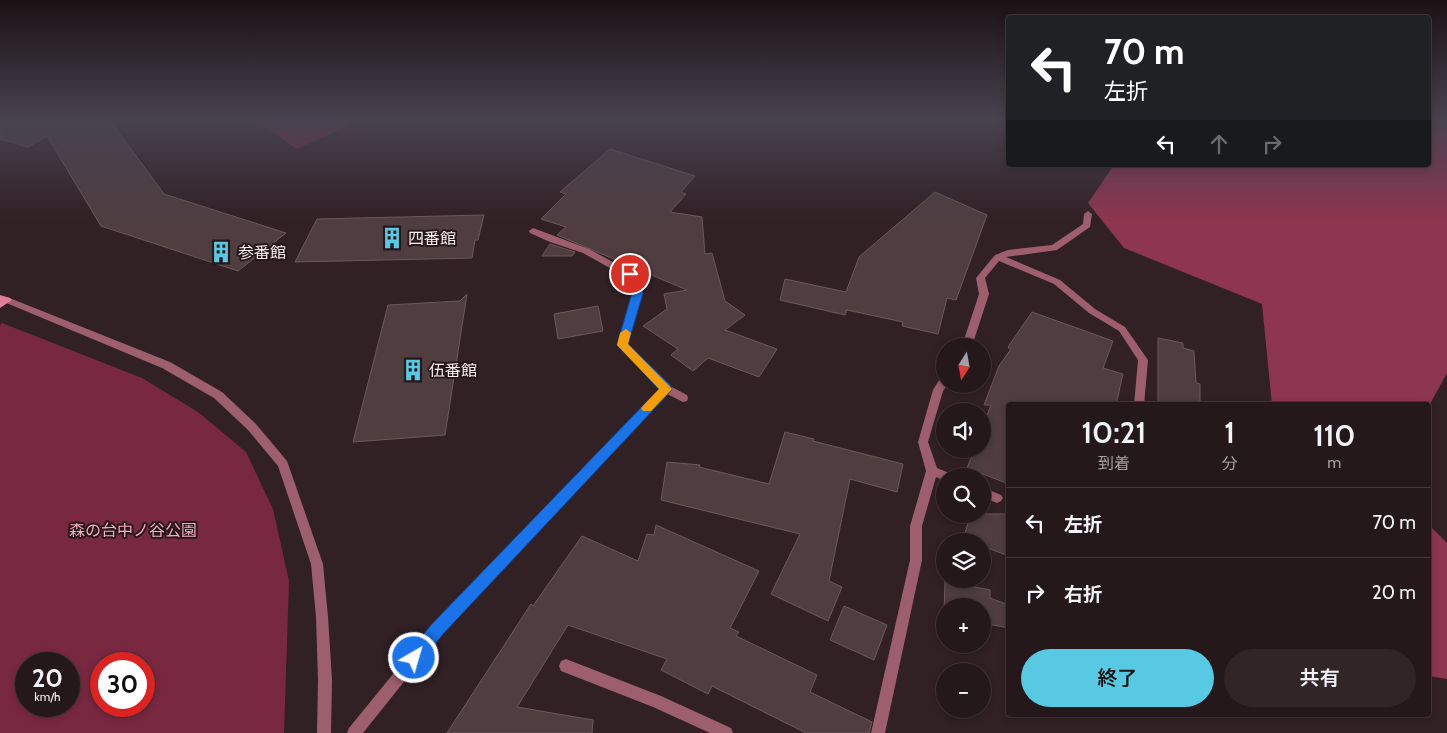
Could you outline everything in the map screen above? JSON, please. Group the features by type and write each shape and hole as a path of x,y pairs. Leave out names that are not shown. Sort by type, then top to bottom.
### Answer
{"street":[{"path":"970,338 984,294 980,278 998,257 1008,253 1054,248 1087,225 1088,214"},
{"path":"533,230 553,240 586,252 630,274 638,293 622,345 666,389 683,398"},
{"path":"998,257 1057,282 1092,311 1122,329 1143,360 1139,402"},
{"path":"2,301 166,365 218,394 252,427 283,464 316,564 322,617 325,680 324,733"},
{"path":"354,733 438,629 666,389"},
{"path":"878,733 916,560 916,526 932,471 923,442 937,393"},
{"path":"932,471 936,473"},
{"path":"991,496 997,498"},
{"path":"566,666 656,701 726,733"}],"green space":[{"name":"森の台中ノ谷公園","path":"2,323 142,378 198,412 246,452 273,509 289,581 284,733 0,733 0,325"}],"shaded area":[{"path":"1431,153 1447,153 1447,373 1431,402 1272,402 1262,304 1124,248 1088,203 1113,167 1431,167"},
{"path":"1431,527 1447,543 1447,679 1431,676"}],"building":[{"path":"57,153 134,153 164,194 286,233 238,271 101,226"},
{"path":"605,153 623,153 695,176 681,192 686,194 670,212 702,217 705,254 712,253 725,301 745,315 725,330 777,349 759,377 708,358 693,371 671,355 678,349 643,326 667,309 664,294 687,290 557,235 566,227 541,219 566,194 560,192"},
{"path":"935,192 987,215 956,300 947,298 938,334 902,326 903,322 847,310 845,315 780,300 785,279 846,292 859,257"},
{"name":"四番館","path":"484,215 478,240 475,240 472,258 295,262 317,219"},
{"path":"550,244 575,252 572,256 542,256"},
{"name":"伍番館","path":"467,294 445,435 353,442 388,305 460,301"},
{"path":"598,306 603,331 558,339 554,314"},
{"path":"1032,312 1113,341 1103,368 1123,374 1117,402 1006,402 1006,483 991,477 991,468 967,468 971,458 991,458 991,403 985,403 989,393 991,393 991,387 999,366 1011,349 1008,347"},
{"path":"1158,338 1183,343 1183,348 1194,351 1196,383 1200,384 1200,402 1158,401"},
{"path":"785,432 903,464 897,492 850,479 829,581 842,587 828,621 771,594 800,534 661,500 667,462 700,465 699,467 769,484"},
{"path":"991,514 1006,514 1006,555 991,549 991,533 965,533 968,523 991,523"},
{"path":"656,525 759,571 730,628 739,632 736,636 817,675 810,692 872,722 869,733 806,733 712,686 708,694 661,670 667,659 568,625 517,707 593,720 592,733 447,733 531,604 533,606 582,536 638,561 647,534 654,535"},
{"path":"945,588 980,588 990,590 990,598 944,598"},
{"path":"991,598 1006,604 1006,627 991,625"},
{"path":"844,606 887,625 874,660 830,640"}],"slow traffic":[{"path":"626,333 622,345 666,389 647,408"}],"place":[{"name":"四番館","path":"392,238"},
{"name":"参番館","path":"221,252"},
{"name":"伍番館","path":"413,370"}],"route":[{"path":"414,658 438,629 666,389 622,345 638,293 630,274"}]}
